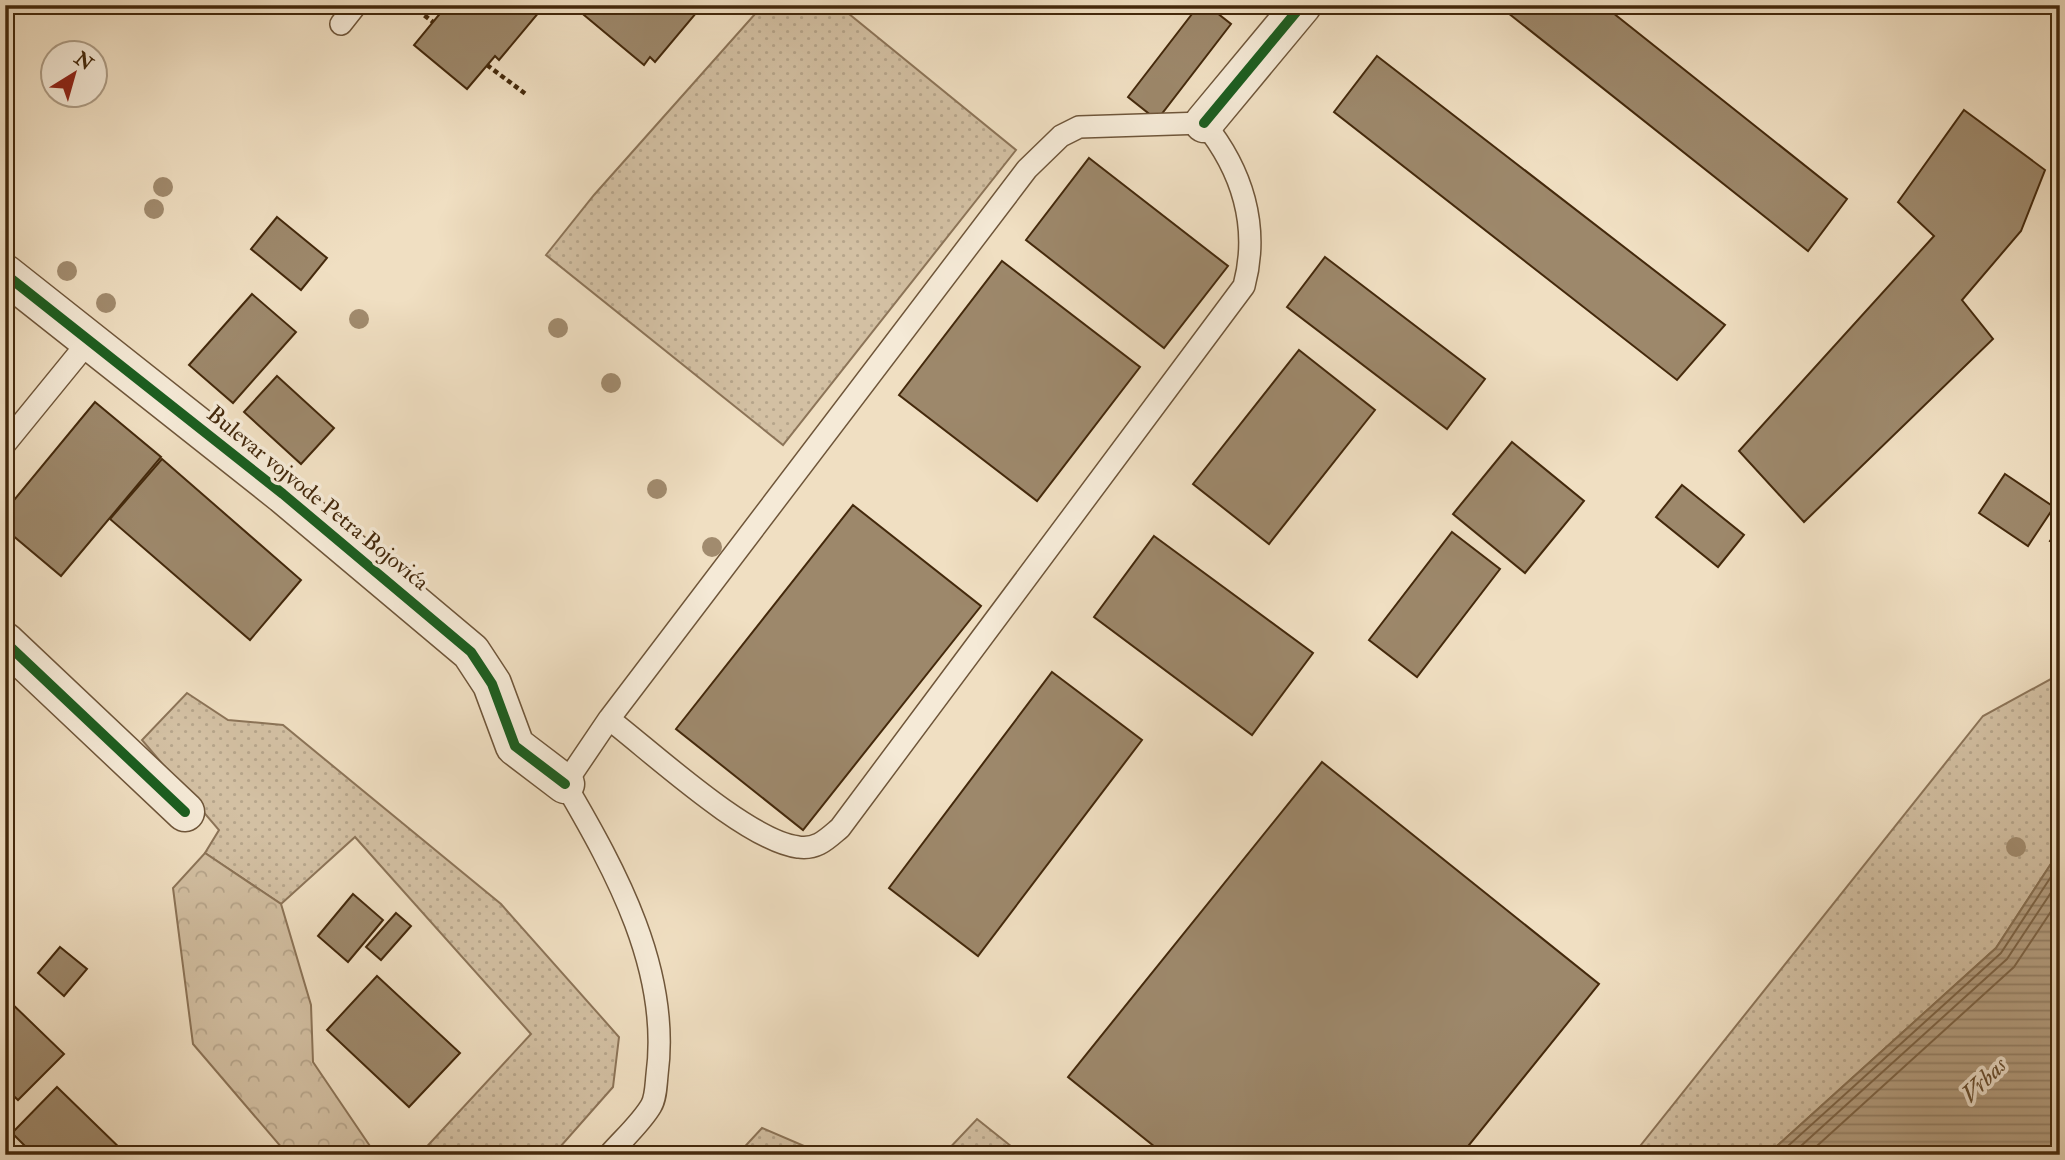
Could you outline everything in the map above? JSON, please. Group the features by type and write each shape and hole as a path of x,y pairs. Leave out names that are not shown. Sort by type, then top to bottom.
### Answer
{"street":[{"path":"1204,123 1295,8"},
{"name":"Bulevar vojvode Petra Bojovića","path":"5,274 283,494 471,652 492,684 515,746 565,784"},
{"path":"5,642 185,811"}],"lane":[{"path":"341,24 356,5"},
{"path":"609,719 740,821 773,839 799,848 819,846 840,828 1244,286 1250,262 1250,225 1239,176 1223,147 1204,123 1079,127 1061,136 1027,169 609,719 565,784 602,847 628,909 643,946 660,1012 660,1054 653,1104 620,1151"},
{"path":"5,444 89,341"}],"path":[{"path":"411,5 433,22"},
{"path":"487,65 527,95"}],"green space":[{"path":"763,5 838,5 1016,150 783,445 546,255 594,195"},
{"path":"2060,674 2060,850 1996,948 1767,1155 1633,1155 1983,716"},
{"path":"187,693 228,720 283,725 501,904 619,1037 613,1087 553,1155 419,1155 531,1034 355,837 281,904 205,853 219,830 142,740"},
{"path":"205,853 281,904 311,1005 313,1062 376,1155 288,1155 193,1044 173,888"},
{"path":"977,1119 1022,1155 943,1155"},
{"path":"762,1128 825,1155 737,1155"}],"water":[{"name":"Vrbas","path":"2060,850 2060,1149 2051,1155 1767,1155 1996,948"}],"building":[{"path":"447,5 545,5 499,60 495,56 467,89 414,45"},
{"path":"572,5 688,5 697,12 655,62 650,57 644,65"},
{"path":"1199,5 1207,5 1231,24 1157,120 1128,97"},
{"path":"1498,5 1603,5 1847,199 1808,251"},
{"path":"1377,56 1725,325 1677,380 1334,112"},
{"path":"1964,110 2045,170 2021,231 1962,300 1993,339 1804,522 1739,451 1934,236 1898,202"},
{"path":"1089,158 1228,266 1164,348 1026,240"},
{"path":"277,217 327,258 301,290 251,249"},
{"path":"1325,257 1485,379 1447,429 1287,307"},
{"path":"1002,261 1140,367 1037,501 899,395"},
{"path":"252,294 296,332 233,403 189,365"},
{"path":"1299,350 1375,410 1269,544 1193,484"},
{"path":"277,376 334,428 301,464 244,412"},
{"path":"95,402 161,457 61,576 5,529 5,511"},
{"path":"1512,442 1584,501 1525,573 1453,514"},
{"path":"162,459 301,580 250,640 110,519"},
{"path":"2005,474 2054,507 2028,546 1979,513"},
{"path":"1682,485 1744,535 1718,567 1656,517"},
{"path":"853,505 981,606 803,830 676,729"},
{"path":"2060,525 2060,546 2050,541"},
{"path":"1452,532 1500,569 1417,677 1369,640"},
{"path":"1154,536 1313,653 1252,735 1094,617"},
{"path":"1052,672 1142,740 978,956 889,888"},
{"path":"1322,762 1599,984 1461,1155 1165,1155 1068,1077"},
{"path":"353,894 383,920 348,962 318,936"},
{"path":"396,913 411,926 381,960 366,947"},
{"path":"60,947 87,969 64,996 38,973"},
{"path":"377,976 460,1053 409,1107 327,1030"},
{"path":"5,997 64,1054 18,1100 5,1088"},
{"path":"57,1087 127,1155 34,1155 12,1133"}],"cycle path":[{"path":"1204,123 1302,5"},
{"path":"5,274 283,494 471,652 492,684 515,746 565,784"},
{"path":"5,642 185,812"}]}
